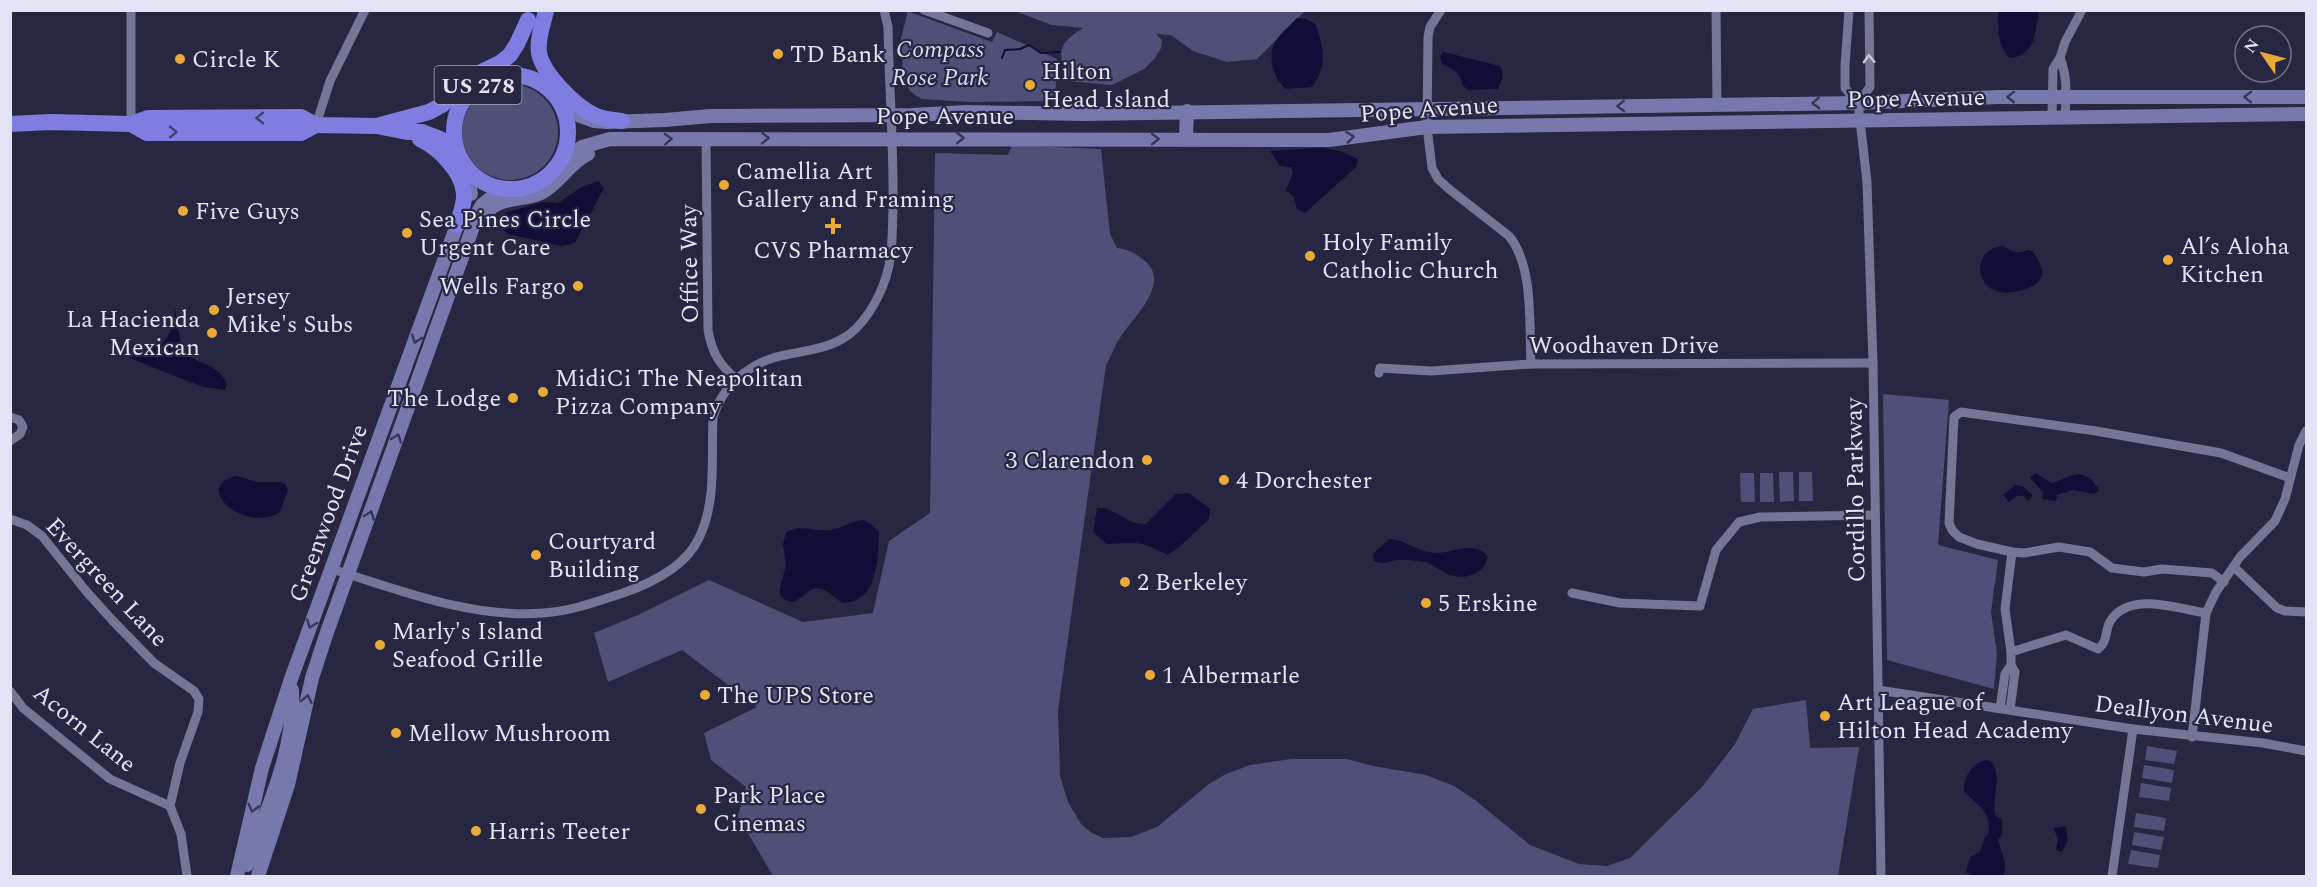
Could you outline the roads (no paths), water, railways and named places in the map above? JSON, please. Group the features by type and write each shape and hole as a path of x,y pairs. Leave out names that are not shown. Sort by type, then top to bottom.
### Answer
{"highway":[{"path":"546,11 534,51 546,86"},
{"path":"546,11 539,49 544,67 559,86 583,109 596,116 622,121"},
{"path":"497,76 512,63 518,54 530,15"},
{"path":"376,126 429,112 442,105 469,78 500,63 510,55 530,15"},
{"name":"US 278","path":"10,124 51,122 131,124 148,118 301,117 316,125 376,126 430,119 444,114 478,85 497,76 510,74 528,77 546,86 561,103 566,113 569,131 566,151 561,161"},
{"name":"US 278","path":"467,95 454,122 457,153 467,170 478,180 501,190"},
{"name":"US 278","path":"376,126 406,132 422,132 440,139 457,153"},
{"path":"376,126 421,139 448,162 464,194 463,230"},
{"path":"501,190 526,188 544,180 561,161"}],"main road":[{"name":"Pope Avenue","path":"561,103 580,116 594,121 622,121 710,116 891,113 912,115 966,112 1082,114 1858,103 2059,97 2307,97"},
{"path":"1186,139 1187,111"},
{"name":"Pope Avenue","path":"561,161 595,141 610,139 1329,140 1427,127 2307,114"},
{"path":"463,230 494,205 540,193 555,183 582,156 602,147 629,140"},
{"name":"Greenwood Drive","path":"258,876 288,785 321,649 463,230 471,199 467,170"},
{"name":"Greenwood Drive","path":"237,876 262,768 291,679 332,569 463,230 482,205 501,190"},
{"path":"243,876 284,755 291,718 291,679"}],"street":[{"path":"131,10 131,124"},
{"path":"316,125 330,81 365,10"},
{"path":"332,569 449,603 521,614 570,609 623,593 652,581 682,561 693,549 702,533 712,485 713,417 720,401 736,379 761,363 783,355 825,347 841,340 862,321 886,277 892,247 894,181 888,27 884,10"},
{"path":"924,10 988,33"},
{"path":"1441,10 1430,27 1428,37 1427,127 1430,159 1438,179 1509,236 1518,250 1523,261 1527,290 1531,364"},
{"path":"1716,10 1717,105"},
{"name":"Cordillo Parkway","path":"1849,10 1845,88 1858,103 1867,182 1873,363 1881,876"},
{"path":"1858,103 1870,87 1869,10"},
{"path":"2059,118 2059,97 2064,69 2060,58 2065,42 2082,10"},
{"path":"2059,97 2059,118"},
{"name":"Office Way","path":"706,138 708,330 721,366 736,379"},
{"name":"Woodhaven Drive","path":"1379,373 1380,368 1431,371 1531,364 1873,363"},
{"path":"2224,582 2212,573 2162,569 2144,572 2112,568 2090,552 2059,547 2024,553 2012,552 1977,544 1959,537 1952,530 1950,523 1954,417 1961,412 2096,430 2221,453 2290,478"},
{"path":"10,417 19,420 23,427 20,434 10,441"},
{"path":"2192,737 2206,613 2216,592 2240,557 2275,521 2285,499 2299,445 2307,431"},
{"path":"1572,593 1620,603 1700,606 1716,550 1739,522 1760,517 1875,515"},
{"name":"Evergreen Lane","path":"10,519 34,529 42,536 113,621 154,663 194,691 199,699 198,712 180,764 170,806"},
{"path":"2005,709 2015,672 2011,665 2005,609 2012,552"},
{"path":"2234,567 2277,608 2290,612 2307,612"},
{"path":"2011,651 2066,635 2098,649 2106,641 2107,628 2117,613 2139,604 2206,613"},
{"name":"Deallyon Avenue","path":"1878,690 2133,729 2263,743 2307,751"},
{"name":"Acorn Lane","path":"10,691 23,708 110,779 170,806"},
{"path":"2112,876 2133,729"},
{"path":"170,806 181,834 187,876"}],"waterway":[{"path":"1002,58 1005,50 1020,49 1029,45 1041,53 1060,52"}],"place":[{"name":"TD Bank","path":"778,54"},
{"name":"Circle K","path":"180,59"},
{"name":"Hilton Head Island","path":"1030,85"},
{"name":"Camellia Art Gallery and Framing","path":"724,185"},
{"name":"Five Guys","path":"183,211"},
{"name":"CVS Pharmacy","path":"833,226"},
{"name":"Sea Pines Circle Urgent Care","path":"407,233"},
{"name":"Holy Family Catholic Church","path":"1310,256"},
{"name":"Al’s Aloha Kitchen","path":"2168,260"},
{"name":"Wells Fargo","path":"578,286"},
{"name":"Jersey Mike's Subs","path":"214,310"},
{"name":"La Hacienda Mexican","path":"212,333"},
{"name":"MidiCi The Neapolitan Pizza Company","path":"543,392"},
{"name":"The Lodge","path":"513,398"},
{"name":"3 Clarendon","path":"1147,460"},
{"name":"4 Dorchester","path":"1224,480"},
{"name":"Courtyard Building","path":"536,555"},
{"name":"2 Berkeley","path":"1125,582"},
{"name":"5 Erskine","path":"1426,603"},
{"name":"Marly's Island Seafood Grille","path":"380,645"},
{"name":"1 Albermarle","path":"1150,675"},
{"name":"The UPS Store","path":"705,695"},
{"name":"Art League of Hilton Head Academy","path":"1825,716"},
{"name":"Mellow Mushroom","path":"396,733"},
{"name":"Park Place Cinemas","path":"701,809"},
{"name":"Harris Teeter","path":"476,831"}],"park label":[{"name":"Compass Rose Park","path":"940,63"}]}
